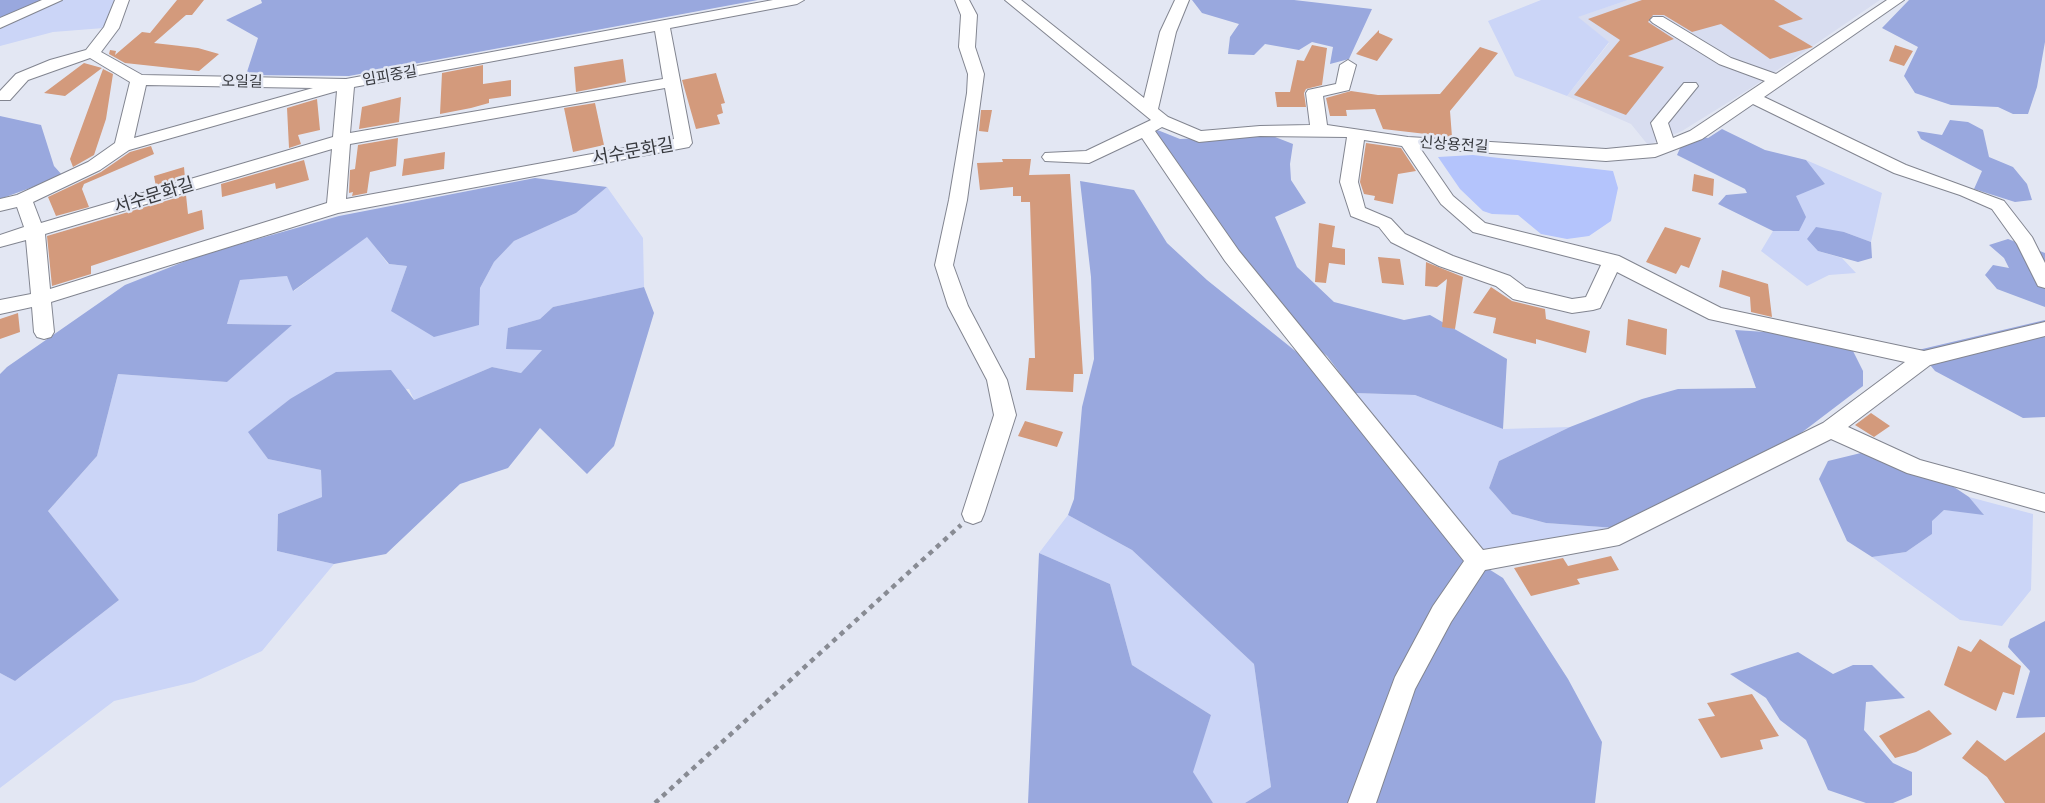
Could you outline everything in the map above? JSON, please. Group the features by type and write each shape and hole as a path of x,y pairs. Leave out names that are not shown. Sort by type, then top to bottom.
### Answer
{"street":[{"path":"0,24 56,0"},
{"path":"4,96 22,77 56,63 92,53 111,28 122,0"},
{"name":"임피중길","path":"0,205 23,199 94,166 123,146 346,84 797,0"},
{"path":"962,0 969,15 967,47 976,74 975,93 958,200 944,265 958,306 996,380 1005,415 973,514"},
{"name":"신상용전길","path":"1012,0 1152,120 1199,137 1260,131 1319,130 1408,142 1606,155 1655,152 1696,135 1897,0"},
{"path":"1160,0 1181,2 1168,32 1152,120 1232,256 1478,561"},
{"path":"1658,20 1725,61 1778,80"},
{"path":"662,26 672,82"},
{"name":"오일길","path":"92,53 139,80 346,84"},
{"path":"1319,130 1314,93 1343,87 1348,64"},
{"path":"123,146 139,80"},
{"name":"서수문화길","path":"0,241 343,140 672,82 683,143 336,207 39,299 0,307"},
{"path":"336,207 346,84"},
{"path":"1668,147 1659,123 1690,86"},
{"path":"1752,98 1900,169 1966,190 1998,206 2025,242 2045,281"},
{"path":"1051,157 1089,157 1152,120"},
{"path":"1356,134 1349,182 1357,212 1384,223 1398,238 1446,261 1503,281 1520,294 1572,306 1593,303 1612,261"},
{"path":"1408,142 1429,177 1447,200 1479,228 1612,261 1716,314 1924,359"},
{"path":"23,199 35,231 39,299 44,332"},
{"path":"1362,803 1404,685 1442,614 1478,561 1611,538 1832,429 1924,359 2045,329"},
{"path":"1832,429 1915,467 2045,503"}],"path":[{"path":"655,803 973,514"}],"shaded area":[{"path":"0,0 47,0 0,22"},
{"path":"61,0 117,0 104,28 53,32 0,46 0,26"},
{"path":"261,0 758,0 349,76 246,75 258,38 226,20 262,3"},
{"path":"1192,0 1294,0 1372,9 1349,59 1330,64 1333,47 1312,42 1299,50 1265,44 1254,55 1228,54 1230,37 1239,24 1202,13"},
{"path":"1541,0 1628,0 1578,17 1609,42 1567,96 1515,76 1488,21"},
{"path":"1628,0 1880,0 1751,88 1682,131 1648,145 1631,124 1567,96 1609,43 1577,17"},
{"path":"1909,0 2045,0 2045,42 2037,87 2028,114 2013,114 1998,107 1951,105 1915,93 1904,76 1918,47 1882,28"},
{"path":"0,116 41,125 54,166 63,176 0,199"},
{"path":"1950,120 1968,122 1983,130 1989,157 2013,167 2027,184 2032,200 2015,202 1974,189 1982,171 1921,139 1917,131 1942,135"},
{"path":"1155,129 1180,139 1270,135 1293,144 1290,164 1291,180 1306,203 1275,217 1297,267 1334,302 1404,320 1430,315 1507,359 1503,429 1415,395 1355,393 1327,356 1255,296 1178,179 1155,159"},
{"path":"1722,129 1765,150 1806,160 1825,184 1796,196 1806,217 1799,231 1773,231 1718,204 1726,195 1747,193 1745,189 1677,155 1681,146 1703,137 1708,138"},
{"path":"1473,155 1613,171 1618,188 1611,221 1589,236 1567,239 1541,234 1518,215 1492,214 1483,211 1460,189 1438,157"},
{"path":"1806,160 1882,193 1871,242 1844,232 1818,251 1842,258 1856,273 1829,275 1807,286 1761,251 1773,231 1799,231 1795,195 1825,184"},
{"path":"535,178 607,187 576,213 514,241 494,262 480,288 479,325 434,337 391,311 407,266 389,264 367,237 293,291 287,276 240,280 227,324 292,325 227,382 118,374 97,456 48,511 119,600 15,681 0,673 0,374 7,367 125,285 201,255 339,216"},
{"path":"1080,181 1134,190 1167,243 1207,280 1309,362 1452,546 1503,578 1568,679 1602,742 1595,803 1245,803 1271,787 1254,664 1132,550 1068,515 1074,499 1082,407 1094,359 1091,277"},
{"path":"607,187 643,238 644,287 553,307 540,319 508,328 543,349 521,373 492,367 414,400 409,389 290,399 249,432 268,459 321,470 322,497 278,514 277,551 334,564 262,651 194,682 114,701 0,788 0,673 15,681 119,600 48,511 97,456 118,374 227,382 291,325 227,324 240,280 287,276 294,291 367,236 388,264 407,266 391,311 480,288 494,262 514,241 576,213"},
{"path":"1816,227 1844,232 1871,242 1872,258 1858,262 1818,251 1807,239"},
{"path":"2008,239 2045,253 2045,307 1997,289 1985,275 1993,265 2009,268 2004,258 1989,245"},
{"path":"644,287 654,313 614,446 587,474 540,428 508,468 460,484 386,554 334,564 277,551 278,514 322,497 321,470 268,459 248,432 290,399 336,372 391,370 414,400 492,367 521,373 542,350 506,349 508,328 540,319 553,307"},
{"path":"2045,320 2045,417 2023,418 1935,371 1918,350"},
{"path":"1735,330 1781,333 1852,349 1863,371 1863,386 1788,443 1738,464 1616,528 1546,523 1512,514 1489,488 1499,461 1570,427 1642,399 1678,389 1756,388"},
{"path":"1355,393 1415,395 1503,429 1570,427 1499,461 1489,488 1512,514 1546,523 1616,528 1479,551"},
{"path":"1865,452 1912,459 1969,497 1984,515 1944,510 1932,521 1932,534 1906,552 1872,557 1847,541 1819,479 1828,461"},
{"path":"1969,497 2033,514 2031,590 2002,626 1960,620 1872,557 1906,552 1932,534 1931,521 1944,510 1983,514"},
{"path":"1068,515 1132,550 1254,664 1271,787 1245,803 1213,803 1192,772 1211,715 1132,665 1110,584 1039,553"},
{"path":"1039,553 1110,584 1132,665 1211,715 1193,772 1213,803 1028,803"},
{"path":"2045,621 2045,717 2016,718 2030,671 2008,647 2010,639"},
{"path":"1798,652 1833,674 1853,665 1872,665 1905,698 1866,702 1864,730 1893,763 1912,772 1912,795 1893,803 1866,803 1828,790 1806,740 1780,720 1766,698 1730,674"}],"building":[{"path":"177,0 204,0 192,15 186,15 154,43 198,48 219,54 199,71 125,63 109,54 110,50 116,51 115,55 142,32 150,33"},
{"path":"1642,0 1774,0 1803,19 1778,26 1813,47 1770,59 1721,24 1692,32 1664,15 1653,15 1648,22 1674,39 1628,56 1664,67 1626,115 1574,95 1620,40 1588,19"},
{"path":"1379,30 1379,33 1393,39 1377,61 1356,54"},
{"path":"1312,45 1327,48 1322,85 1306,89 1304,93 1306,107 1277,107 1275,92 1290,92 1297,60 1304,61"},
{"path":"1895,45 1913,51 1904,66 1889,61"},
{"path":"1480,47 1498,53 1450,111 1452,137 1383,129 1375,109 1346,110 1347,116 1330,116 1326,98 1351,91 1378,95 1440,94"},
{"path":"623,59 626,82 576,92 574,67"},
{"path":"84,63 102,68 65,96 44,93"},
{"path":"483,65 483,84 511,80 511,96 489,99 489,103 440,114 442,73"},
{"path":"103,69 113,74 106,119 94,155 73,167 70,159"},
{"path":"716,73 725,103 721,104 723,113 717,115 720,124 696,129 682,80"},
{"path":"401,97 399,122 359,129 362,107"},
{"path":"317,99 320,130 298,135 301,144 289,148 287,108"},
{"path":"595,103 604,145 573,152 564,108"},
{"path":"981,110 992,110 988,132 979,131"},
{"path":"398,138 396,166 370,172 367,193 352,196 353,192 349,193 350,170 355,169 358,145"},
{"path":"1366,143 1401,148 1416,171 1398,174 1393,204 1374,200 1375,196 1364,194 1360,182"},
{"path":"151,146 154,154 84,184 82,189 89,207 56,216 48,197 101,172 130,152"},
{"path":"445,152 444,169 402,176 404,159"},
{"path":"1002,159 1031,159 1029,175 1070,174 1083,374 1074,374 1073,392 1026,390 1029,358 1035,358 1030,202 1021,202 1021,196 1013,196 1013,187 980,190 977,163 1003,162"},
{"path":"304,160 309,180 276,189 275,183 222,197 221,184"},
{"path":"184,167 185,178 156,187 154,176"},
{"path":"1694,174 1714,179 1713,196 1692,191"},
{"path":"186,195 188,214 202,210 204,229 91,266 91,274 52,286 47,236"},
{"path":"1319,223 1335,226 1332,247 1345,249 1345,265 1329,263 1326,283 1315,282"},
{"path":"1665,227 1701,238 1689,268 1681,265 1676,274 1646,262"},
{"path":"1378,257 1400,259 1404,285 1382,283"},
{"path":"1426,262 1463,277 1455,329 1442,327 1447,279 1437,287 1425,286"},
{"path":"1722,270 1768,284 1772,317 1751,312 1750,297 1719,287"},
{"path":"1491,287 1512,301 1545,309 1546,319 1590,331 1586,353 1536,339 1536,344 1493,333 1496,318 1473,313"},
{"path":"18,313 20,332 0,339 0,319"},
{"path":"1628,319 1667,329 1666,355 1626,345"},
{"path":"1871,413 1890,426 1874,437 1855,425"},
{"path":"1025,421 1063,432 1057,447 1018,436"},
{"path":"1611,556 1619,570 1577,579 1580,584 1531,596 1514,568 1563,558 1568,566"},
{"path":"1980,639 2021,666 2014,695 2003,692 1996,711 1944,685 1958,646 1971,652"},
{"path":"1752,694 1779,736 1760,740 1763,749 1721,758 1698,719 1715,716 1707,703"},
{"path":"1929,710 1952,734 1916,752 1895,758 1879,736"},
{"path":"2045,732 2045,803 2005,803 1987,777 1962,758 1977,740 2005,761"}]}
